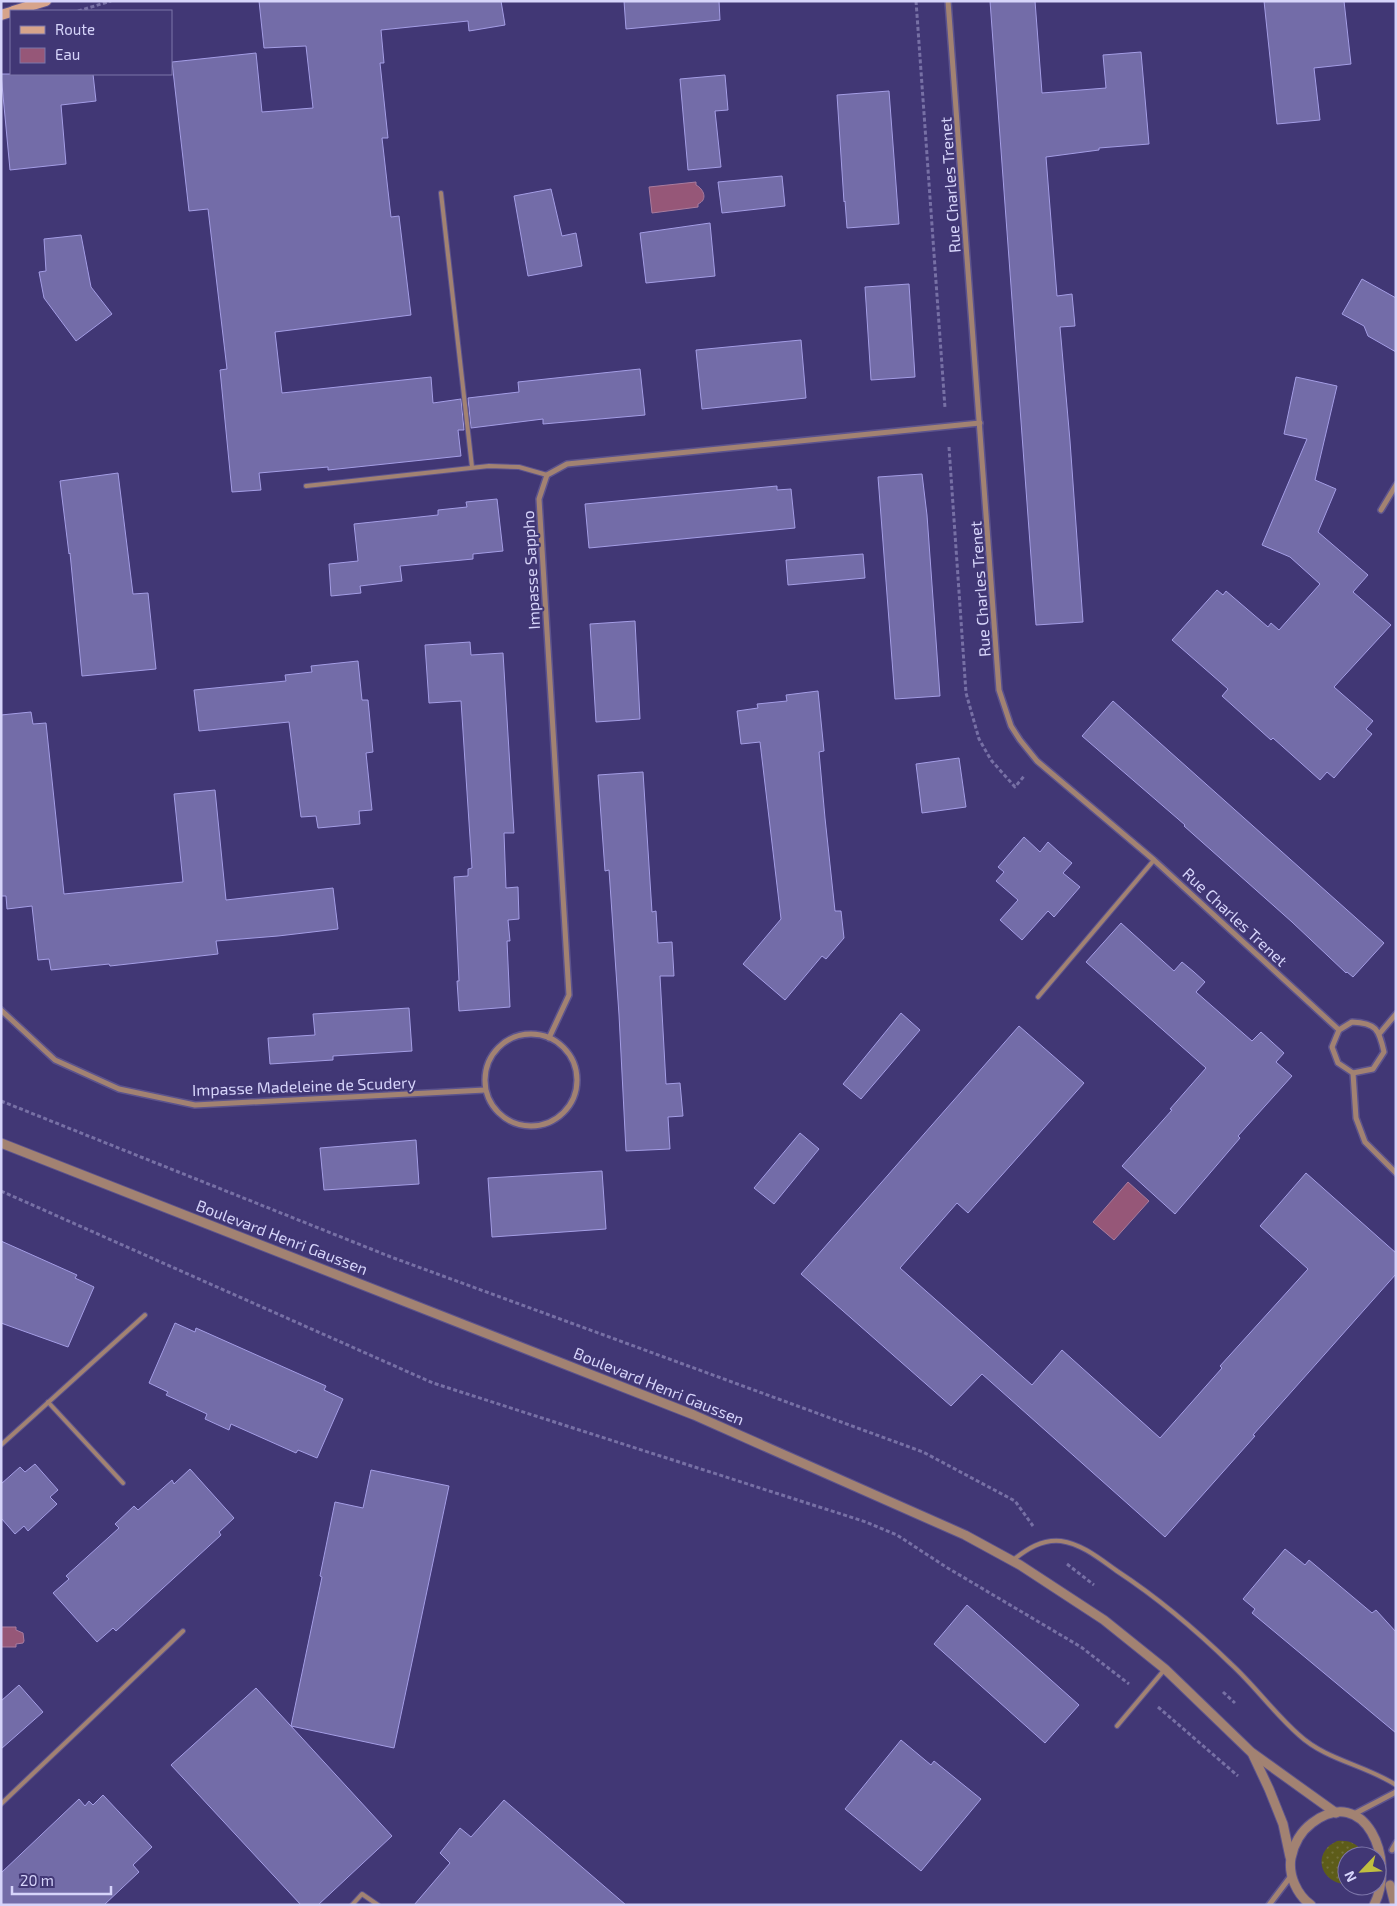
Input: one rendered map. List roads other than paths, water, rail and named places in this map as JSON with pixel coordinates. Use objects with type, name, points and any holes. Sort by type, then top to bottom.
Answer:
[{"type":"main road","points":[[18,10],[46,1]]},
{"type":"street","name":"Rue Charles Trenet","points":[[948,1],[999,690],[1011,726],[1037,761],[1154,860],[1338,1030]]},
{"type":"street","points":[[548,475],[566,464],[980,423]]},
{"type":"street","name":"Impasse Sappho","points":[[548,475],[539,499],[569,995],[549,1038]]},
{"type":"street","points":[[1381,510],[1396,485]]},
{"type":"street","name":"Impasse Madeleine de Scudery","points":[[1,1010],[55,1060],[118,1089],[195,1106],[485,1090]]},
{"type":"street","points":[[1380,1033],[1396,1014]]},
{"type":"street","points":[[1352,1022],[1368,1023],[1380,1033],[1384,1052],[1373,1069],[1353,1073],[1338,1064],[1332,1047],[1338,1030],[1352,1022]]},
{"type":"street","points":[[534,1034],[549,1038],[560,1045],[571,1057],[574,1064],[578,1082],[574,1098],[565,1112],[552,1122],[530,1127],[519,1125],[502,1117],[492,1104],[485,1090],[486,1068],[495,1050],[511,1038],[534,1034]]},
{"type":"street","points":[[1353,1073],[1356,1118],[1365,1142],[1396,1173]]},
{"type":"street","name":"Boulevard Henri Gaussen","points":[[1,1143],[694,1415],[965,1535],[1012,1560],[1104,1620],[1165,1669],[1251,1752],[1336,1813]]},
{"type":"street","name":"Boulevard Henri Gaussen","points":[[1251,1752],[1283,1824],[1291,1860],[1292,1876],[1297,1890],[1311,1905]]},
{"type":"street","points":[[1354,1814],[1396,1792]]},
{"type":"street","name":"Boulevard Henri Gaussen","points":[[1291,1860],[1295,1843],[1305,1828],[1319,1818],[1336,1813],[1354,1814],[1368,1819],[1394,1846],[1394,1862]]},
{"type":"street","points":[[1374,1905],[1382,1898],[1390,1885],[1393,1874]]},
{"type":"street","points":[[1269,1905],[1292,1876]]},
{"type":"street","points":[[1390,1885],[1395,1905]]},
{"type":"lane","points":[[441,193],[472,467]]},
{"type":"lane","points":[[306,486],[489,466],[519,467],[548,475]]},
{"type":"lane","points":[[1038,997],[1154,860]]},
{"type":"lane","points":[[1,1445],[145,1315]]},
{"type":"lane","points":[[48,1402],[123,1483]]},
{"type":"lane","points":[[1012,1560],[1029,1547],[1044,1542],[1060,1541],[1086,1550],[1153,1595],[1231,1664],[1298,1735],[1316,1749],[1385,1778],[1396,1785]]},
{"type":"lane","points":[[1,1804],[183,1631]]},
{"type":"lane","points":[[1116,1726],[1165,1669]]},
{"type":"lane","points":[[352,1905],[362,1894],[378,1905]]},
{"type":"water","points":[[696,182],[696,185],[704,194],[703,200],[698,204],[698,207],[652,213],[649,187]]},
{"type":"water","points":[[1128,1182],[1149,1201],[1114,1240],[1093,1222]]},
{"type":"water","points":[[1,1627],[16,1627],[16,1630],[23,1633],[23,1643],[16,1644],[16,1647],[1,1647]]}]
